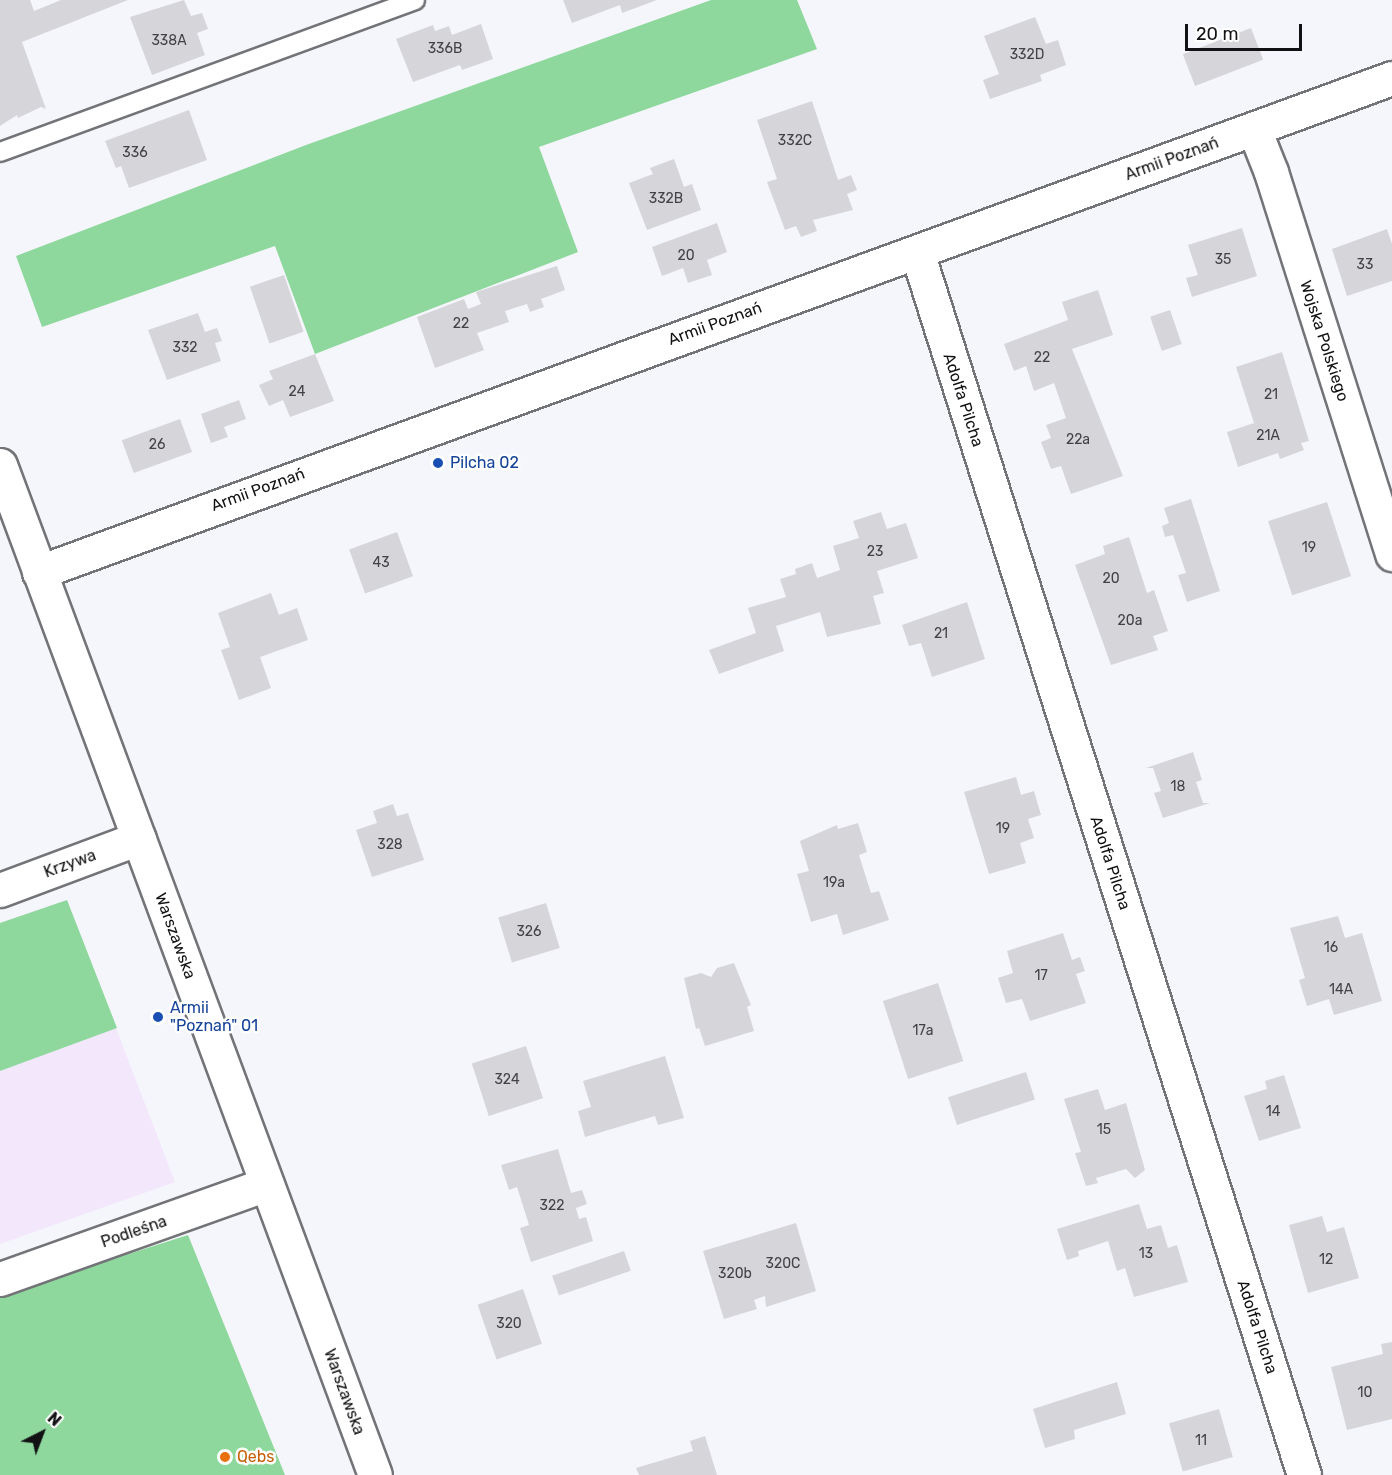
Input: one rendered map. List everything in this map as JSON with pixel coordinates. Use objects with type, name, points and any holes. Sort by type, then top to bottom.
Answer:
[{"type":"street","name":"Armii Poznań","points":[[39,572],[1392,78]]},
{"type":"street","name":"Wojska Polskiego","points":[[1254,129],[1271,172],[1392,554]]},
{"type":"street","name":"Adolfa Pilcha","points":[[916,252],[1304,1475]]},
{"type":"street","name":"Warszawska","points":[[0,465],[375,1475]]},
{"type":"street","name":"Krzywa","points":[[0,890],[139,838]]},
{"type":"street","name":"Podleśna","points":[[0,1279],[267,1184]]},
{"type":"lane","points":[[0,152],[415,0]]},
{"type":"shaded area","points":[[67,900],[175,1182],[0,1244],[0,923]]},
{"type":"green space","points":[[711,0],[797,0],[817,49],[539,147],[578,252],[315,354],[275,246],[42,327],[16,256],[306,145]]},
{"type":"green space","points":[[67,900],[117,1028],[0,1071],[0,923]]},
{"type":"green space","points":[[188,1235],[285,1475],[0,1475],[0,1295]]},
{"type":"building","points":[[0,0],[30,0],[34,11],[61,0],[128,0],[22,42],[46,109],[41,107],[18,118],[17,115],[0,126]]},
{"type":"building","points":[[184,0],[191,16],[202,13],[208,29],[197,33],[205,55],[152,75],[130,17]]},
{"type":"building","points":[[563,0],[657,0],[622,13],[620,5],[572,23]]},
{"type":"building","points":[[1035,17],[1046,44],[1058,40],[1066,65],[1040,75],[1042,81],[990,99],[983,80],[999,74],[984,36]]},
{"type":"building","points":[[481,24],[493,59],[462,70],[460,65],[413,82],[396,39],[433,25],[435,31],[449,26],[452,35]]},
{"type":"building","points":[[1251,28],[1263,60],[1195,86],[1183,54]]},
{"type":"building","points":[[812,101],[838,180],[851,175],[857,190],[847,194],[853,210],[813,220],[817,231],[801,237],[796,226],[785,230],[767,182],[777,179],[757,120]]},
{"type":"building","points":[[189,110],[207,160],[129,188],[121,166],[116,168],[105,141]]},
{"type":"building","points":[[674,159],[684,187],[692,184],[701,210],[647,230],[629,183],[653,174],[650,168]]},
{"type":"building","points":[[717,223],[727,252],[707,260],[712,275],[688,283],[683,268],[662,276],[652,247]]},
{"type":"building","points":[[1242,228],[1257,276],[1192,297],[1186,278],[1198,275],[1188,245]]},
{"type":"building","points":[[1387,229],[1392,244],[1392,281],[1347,296],[1332,249]]},
{"type":"building","points":[[557,266],[565,290],[541,299],[544,307],[530,312],[527,304],[505,311],[509,322],[477,333],[484,350],[435,368],[417,317],[464,299],[468,309],[481,304],[476,292]]},
{"type":"building","points":[[284,275],[304,332],[269,343],[250,287]]},
{"type":"building","points":[[1098,290],[1113,335],[1072,349],[1123,476],[1071,494],[1061,466],[1051,469],[1041,442],[1051,438],[1046,425],[1066,418],[1054,383],[1034,391],[1026,366],[1014,371],[1004,344],[1068,320],[1062,302]]},
{"type":"building","points":[[1170,310],[1182,344],[1162,351],[1150,317]]},
{"type":"building","points":[[198,313],[205,332],[217,328],[222,341],[215,343],[221,361],[167,380],[148,330]]},
{"type":"building","points":[[1282,352],[1309,441],[1301,443],[1304,450],[1280,459],[1278,453],[1238,467],[1227,432],[1254,423],[1236,367]]},
{"type":"building","points":[[315,354],[334,401],[290,417],[283,400],[269,406],[259,385],[273,379],[269,371]]},
{"type":"building","points":[[239,400],[246,419],[224,427],[228,437],[211,443],[201,414]]},
{"type":"building","points":[[180,419],[192,452],[134,473],[122,440]]},
{"type":"building","points":[[1191,499],[1220,591],[1187,602],[1178,575],[1186,573],[1173,535],[1165,537],[1162,526],[1169,523],[1164,508]]},
{"type":"building","points":[[1327,502],[1351,576],[1292,595],[1268,521]]},
{"type":"building","points":[[881,512],[887,529],[906,523],[918,558],[877,571],[884,593],[873,596],[881,624],[827,637],[820,612],[776,626],[784,651],[719,674],[709,650],[756,633],[748,608],[786,597],[780,579],[796,574],[795,569],[812,563],[817,578],[840,570],[833,546],[859,538],[853,521]]},
{"type":"building","points":[[397,532],[413,576],[365,594],[349,549]]},
{"type":"building","points":[[1129,537],[1147,593],[1154,590],[1168,631],[1153,636],[1158,650],[1111,665],[1075,565],[1105,554],[1103,546]]},
{"type":"building","points":[[271,593],[279,615],[297,608],[308,640],[260,657],[271,688],[239,700],[221,650],[230,647],[218,613]]},
{"type":"building","points":[[967,602],[985,659],[932,677],[921,643],[909,646],[902,625]]},
{"type":"building","points":[[1193,752],[1202,780],[1196,782],[1203,803],[1210,803],[1163,818],[1154,793],[1161,791],[1153,768],[1146,768]]},
{"type":"building","points":[[1016,777],[1021,795],[1034,791],[1041,815],[1028,819],[1034,838],[1020,843],[1026,863],[989,874],[964,792]]},
{"type":"building","points":[[393,804],[397,816],[408,813],[424,860],[372,877],[356,830],[377,823],[373,811]]},
{"type":"building","points":[[858,823],[867,852],[859,855],[871,893],[879,891],[889,920],[843,935],[837,914],[811,922],[797,874],[809,871],[800,841],[837,825],[838,829]]},
{"type":"building","points":[[546,903],[560,948],[512,963],[498,918]]},
{"type":"building","points":[[1338,916],[1345,938],[1362,933],[1382,1001],[1334,1015],[1329,999],[1307,1006],[1299,980],[1305,978],[1290,928]]},
{"type":"building","points":[[1063,933],[1072,960],[1080,957],[1085,971],[1076,974],[1086,1003],[1030,1021],[1022,999],[1006,1003],[998,978],[1013,973],[1007,951]]},
{"type":"building","points":[[734,963],[751,1005],[747,1007],[754,1031],[705,1046],[699,1028],[696,1029],[684,978],[701,973],[711,977],[717,968]]},
{"type":"building","points":[[938,983],[963,1061],[908,1079],[883,1001]]},
{"type":"building","points":[[526,1046],[543,1098],[489,1116],[472,1064]]},
{"type":"building","points":[[665,1056],[684,1118],[658,1125],[655,1116],[585,1137],[578,1111],[591,1107],[583,1081]]},
{"type":"building","points":[[1026,1072],[1035,1100],[957,1125],[948,1097]]},
{"type":"building","points":[[1284,1075],[1301,1128],[1259,1141],[1244,1096],[1267,1089],[1265,1081]]},
{"type":"building","points":[[1098,1089],[1105,1110],[1126,1103],[1145,1170],[1135,1178],[1126,1169],[1096,1178],[1098,1183],[1086,1186],[1075,1153],[1081,1152],[1064,1099]]},
{"type":"building","points":[[558,1149],[571,1193],[582,1190],[587,1204],[576,1208],[579,1219],[586,1217],[593,1241],[531,1262],[520,1228],[529,1225],[517,1187],[509,1190],[501,1165]]},
{"type":"building","points":[[1139,1204],[1147,1229],[1161,1225],[1168,1248],[1177,1245],[1188,1282],[1134,1297],[1125,1268],[1117,1271],[1108,1241],[1078,1251],[1079,1256],[1067,1260],[1057,1229]]},
{"type":"building","points":[[1322,1216],[1327,1232],[1344,1227],[1359,1278],[1308,1293],[1289,1225]]},
{"type":"building","points":[[796,1223],[816,1291],[766,1307],[765,1296],[754,1300],[757,1309],[724,1319],[703,1251]]},
{"type":"building","points":[[624,1251],[631,1271],[559,1296],[552,1276]]},
{"type":"building","points":[[523,1289],[542,1344],[496,1359],[478,1305]]},
{"type":"building","points":[[1392,1342],[1392,1419],[1347,1430],[1331,1367],[1383,1354],[1381,1344]]},
{"type":"building","points":[[1117,1382],[1126,1414],[1074,1430],[1075,1439],[1045,1448],[1033,1409]]},
{"type":"building","points":[[1219,1409],[1233,1457],[1183,1471],[1169,1423]]},
{"type":"building","points":[[705,1436],[717,1475],[639,1475],[636,1468],[693,1451],[690,1441]]},
{"type":"place","name":"Pilcha 02","points":[[438,463]]},
{"type":"place","name":"Armii \"Poznań\" 01","points":[[158,1017]]},
{"type":"place","name":"Qebs","points":[[225,1457]]}]
